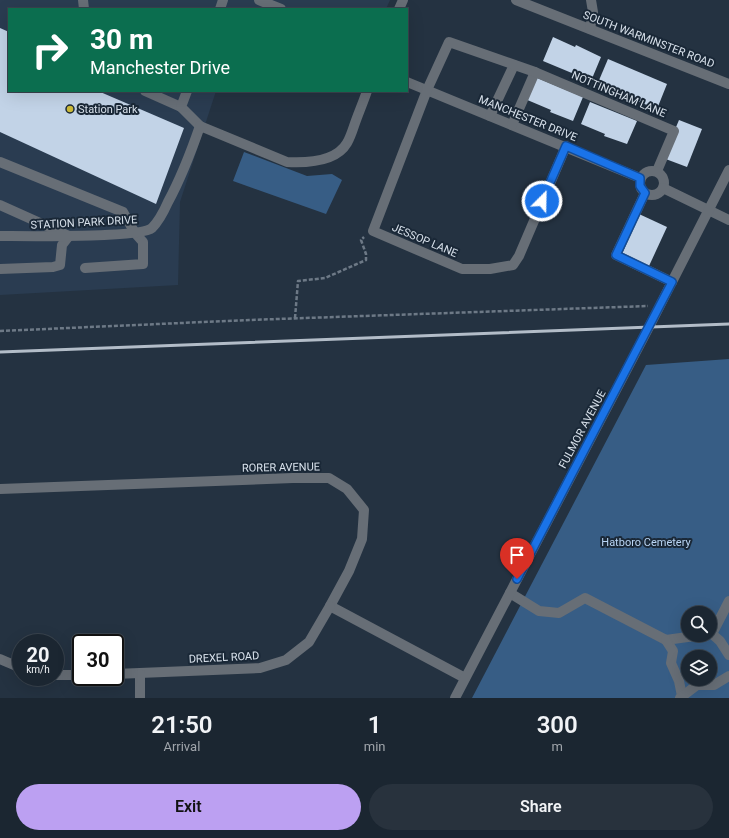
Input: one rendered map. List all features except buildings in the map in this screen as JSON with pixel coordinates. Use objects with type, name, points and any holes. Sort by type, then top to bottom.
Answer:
[{"type":"street","points":[[259,0],[278,8]]},
{"type":"street","name":"SOUTH WARMINSTER ROAD","points":[[516,0],[729,84]]},
{"type":"street","points":[[590,29],[594,12],[591,0]]},
{"type":"street","points":[[373,231],[427,90],[449,42],[535,72],[512,125]]},
{"type":"street","points":[[490,116],[514,65]]},
{"type":"street","name":"NOTTINGHAM LANE","points":[[535,72],[674,130],[657,171]]},
{"type":"street","name":"MANCHESTER DRIVE","points":[[408,82],[566,146],[640,178]]},
{"type":"street","points":[[147,92],[181,106],[200,126],[287,162],[301,163],[332,157],[341,150],[347,143],[367,92]]},
{"type":"street","points":[[181,106],[187,92]]},
{"type":"street","name":"STATION PARK DRIVE","points":[[0,236],[69,236],[135,233],[151,229],[162,214],[178,185],[200,126]]},
{"type":"street","name":"JESSOP LANE","points":[[373,231],[462,269],[490,269],[513,265],[519,256],[566,146]]},
{"type":"street","points":[[0,162],[123,212],[135,233],[143,242],[143,264],[85,268]]},
{"type":"street","points":[[653,170],[657,171],[664,180],[663,188],[661,191],[653,195],[645,193],[640,186],[640,178],[645,172],[653,170]]},
{"type":"street","name":"FULMOR AVENUE","points":[[454,698],[660,306],[729,170]]},
{"type":"street","points":[[663,188],[729,220]]},
{"type":"street","points":[[645,193],[616,255],[672,282]]},
{"type":"street","points":[[0,204],[69,236],[62,245],[60,265],[53,267],[0,269]]},
{"type":"street","name":"RORER AVENUE","points":[[0,489],[293,478],[329,478],[347,489],[364,510],[362,539],[349,571],[330,606]]},
{"type":"street","points":[[510,593],[539,611],[559,613],[585,598],[666,640],[673,652],[671,663],[679,681],[681,697],[697,685],[714,685],[729,676]]},
{"type":"street","points":[[717,623],[729,601]]},
{"type":"street","points":[[330,606],[465,678]]},
{"type":"street","name":"DREXEL ROAD","points":[[124,674],[260,668],[286,660],[308,642],[330,606]]},
{"type":"street","points":[[666,640],[681,638]]},
{"type":"street","points":[[717,639],[729,655]]},
{"type":"street","points":[[0,659],[12,664]]},
{"type":"street","points":[[140,674],[140,698]]},
{"type":"path","points":[[295,318],[298,281],[325,278],[366,260],[366,254],[361,240],[367,232],[373,231]]},
{"type":"path","points":[[0,331],[295,318],[660,306]]},
{"type":"shaded area","points":[[0,0],[390,0],[386,8],[8,8],[8,92],[216,92],[180,202],[178,285],[0,295]]},
{"type":"green space","points":[[244,152],[307,176],[332,174],[342,180],[326,214],[233,181]]},
{"type":"green space","name":"Hatboro Cemetery","points":[[729,359],[729,698],[472,698],[646,365]]},
{"type":"railway","points":[[0,352],[729,324]]},
{"type":"place","name":"Station Park","points":[[70,109]]},
{"type":"route","points":[[517,579],[672,282],[616,255],[645,193],[640,186],[640,178],[566,146],[542,201]]}]
